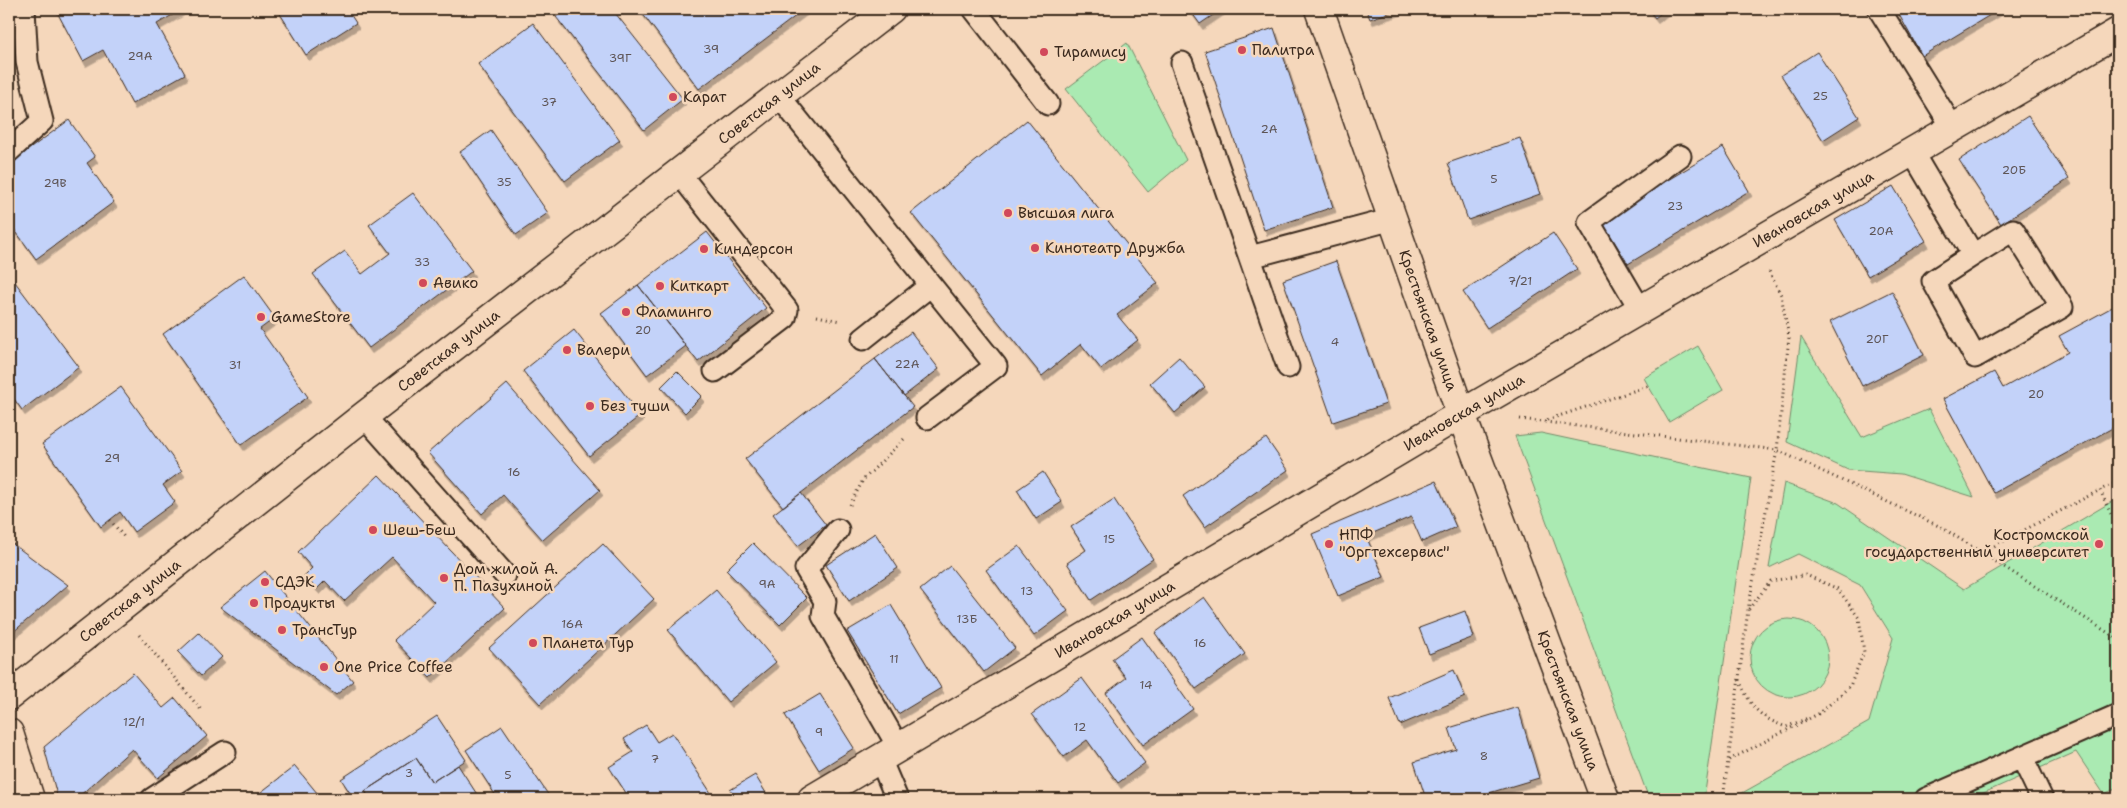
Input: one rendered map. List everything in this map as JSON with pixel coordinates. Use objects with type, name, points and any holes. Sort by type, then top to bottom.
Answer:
[{"type":"street","name":"Советская улица","points":[[9,696],[364,416],[891,9]]},
{"type":"street","name":"Крестьянская улица","points":[[1319,9],[1461,414],[1605,799]]},
{"type":"street","name":"Ивановская улица","points":[[812,799],[1461,414],[2118,32]]},
{"type":"street","points":[[9,733],[30,799]]},
{"type":"lane","points":[[9,150],[42,121],[27,62],[24,9]]},
{"type":"lane","points":[[974,9],[1048,104]]},
{"type":"lane","points":[[1879,9],[1953,128]]},
{"type":"lane","points":[[1182,63],[1288,368]]},
{"type":"lane","points":[[780,96],[996,366],[927,418]]},
{"type":"lane","points":[[1912,152],[1973,255]]},
{"type":"lane","points":[[1640,309],[1589,222],[1680,156]]},
{"type":"lane","points":[[679,173],[787,310],[785,318],[715,371]]},
{"type":"lane","points":[[1250,257],[1393,219]]},
{"type":"lane","points":[[2013,230],[2062,307],[1976,358],[1933,281],[1973,255],[2013,230]]},
{"type":"lane","points":[[869,334],[931,285]]},
{"type":"lane","points":[[364,416],[505,575]]},
{"type":"lane","points":[[838,530],[806,569],[825,601],[823,616],[890,753],[897,799]]},
{"type":"lane","points":[[1926,799],[2118,716]]},
{"type":"lane","points":[[152,799],[225,752]]},
{"type":"lane","points":[[2022,757],[2042,799]]},
{"type":"path","points":[[1723,799],[1748,610],[1777,450],[1789,338],[1781,295],[1755,244]]},
{"type":"path","points":[[787,310],[869,334]]},
{"type":"path","points":[[1546,420],[1648,386]]},
{"type":"path","points":[[838,530],[863,480],[927,418]]},
{"type":"path","points":[[1519,419],[1546,420],[1777,450],[1941,527],[2118,639]]},
{"type":"path","points":[[1982,553],[2118,482]]},
{"type":"path","points":[[2100,490],[2118,530]]},
{"type":"path","points":[[110,520],[125,538]]},
{"type":"path","points":[[1729,761],[1820,713],[1850,686],[1864,652],[1858,618],[1838,589],[1806,575],[1771,582],[1748,610]]},
{"type":"path","points":[[139,634],[202,711]]},
{"type":"path","points":[[1739,680],[1748,700],[1765,719],[1786,727],[1820,713]]},
{"type":"green space","points":[[1127,43],[1186,160],[1148,192],[1066,89]]},
{"type":"green space","points":[[1801,337],[1862,437],[1929,409],[1974,497],[1901,474],[1848,470],[1787,442]]},
{"type":"green space","points":[[1698,346],[1723,390],[1669,422],[1644,378]]},
{"type":"green space","points":[[1541,433],[1751,478],[1704,799],[1649,799],[1515,436]]},
{"type":"green space","points":[[1784,483],[1838,503],[1964,589],[2118,498],[2118,788],[2104,794],[2076,752],[1970,799],[1736,799],[1735,797],[1869,722],[1893,638],[1860,585],[1798,554],[1769,568]]},
{"type":"green space","points":[[1789,619],[1804,622],[1817,630],[1825,643],[1828,658],[1825,673],[1817,686],[1804,694],[1789,697],[1774,694],[1761,686],[1753,673],[1750,658],[1753,643],[1761,630],[1774,622]]},
{"type":"building","points":[[62,9],[180,9],[157,24],[185,74],[132,104],[103,50],[83,61],[57,12]]},
{"type":"building","points":[[277,9],[347,9],[356,23],[306,55]]},
{"type":"building","points":[[566,9],[612,9],[683,99],[644,130],[556,17]]},
{"type":"building","points":[[639,9],[805,9],[699,89]]},
{"type":"building","points":[[1189,9],[1222,9],[1200,24]]},
{"type":"building","points":[[1366,9],[1400,9],[1370,19]]},
{"type":"building","points":[[1648,9],[1666,9],[1655,18]]},
{"type":"building","points":[[1900,9],[2000,9],[1922,56],[1897,11]]},
{"type":"building","points":[[533,23],[620,140],[565,181],[478,64]]},
{"type":"building","points":[[1274,28],[1333,207],[1264,230],[1205,51]]},
{"type":"building","points":[[1817,52],[1859,117],[1823,140],[1781,75]]},
{"type":"building","points":[[2028,116],[2069,179],[2001,224],[1959,160]]},
{"type":"building","points":[[69,120],[95,157],[87,163],[114,202],[36,259],[14,229],[9,234],[9,164]]},
{"type":"building","name":"Кинотеатр Дружба","points":[[1027,120],[1158,283],[1117,315],[1138,340],[1101,369],[1081,344],[1042,376],[911,213]]},
{"type":"building","points":[[491,130],[548,213],[516,235],[460,152]]},
{"type":"building","points":[[1520,138],[1540,194],[1468,220],[1448,163]]},
{"type":"building","points":[[1723,147],[1749,191],[1628,264],[1601,220]]},
{"type":"building","points":[[1893,186],[1926,241],[1868,276],[1835,220]]},
{"type":"building","points":[[413,193],[472,271],[369,348],[313,274],[345,251],[362,274],[390,253],[369,225]]},
{"type":"building","points":[[707,232],[766,308],[698,362],[638,285]]},
{"type":"building","points":[[1553,233],[1577,269],[1487,328],[1463,292]]},
{"type":"building","points":[[1336,261],[1386,404],[1333,422],[1283,280]]},
{"type":"building","points":[[9,274],[79,367],[22,410],[9,392]]},
{"type":"building","points":[[244,275],[275,318],[260,329],[308,397],[241,445],[163,334]]},
{"type":"building","points":[[638,285],[686,346],[647,375],[601,313]]},
{"type":"building","points":[[1892,291],[1924,355],[1862,386],[1830,322]]},
{"type":"building","points":[[2118,304],[2118,425],[1994,493],[1943,399],[1994,372],[2003,388],[2068,352],[2059,336]]},
{"type":"building","points":[[574,330],[641,415],[589,456],[523,371]]},
{"type":"building","points":[[911,332],[939,369],[904,396],[875,359]]},
{"type":"building","points":[[1179,357],[1205,387],[1175,413],[1150,383]]},
{"type":"building","points":[[875,359],[913,407],[783,507],[745,459]]},
{"type":"building","points":[[677,371],[702,396],[685,413],[661,387]]},
{"type":"building","points":[[507,384],[600,490],[543,540],[503,495],[482,514],[428,453]]},
{"type":"building","points":[[121,387],[182,471],[163,485],[175,502],[134,532],[120,512],[101,527],[42,444]]},
{"type":"building","points":[[1266,438],[1288,470],[1205,527],[1183,496]]},
{"type":"building","points":[[1043,472],[1062,502],[1036,519],[1017,490]]},
{"type":"building","name":"Дом жилой А. П. Пазухиной","points":[[379,475],[505,608],[430,678],[394,640],[434,602],[392,557],[344,601],[325,581],[317,589],[304,576],[312,568],[298,552]]},
{"type":"building","points":[[1436,481],[1456,527],[1422,542],[1411,517],[1366,536],[1384,577],[1338,596],[1312,534]]},
{"type":"building","points":[[801,493],[826,525],[798,546],[773,514]]},
{"type":"building","points":[[1114,499],[1153,559],[1091,600],[1067,563],[1086,550],[1071,527]]},
{"type":"building","points":[[875,533],[898,568],[849,601],[826,565]]},
{"type":"building","points":[[9,541],[68,585],[12,633],[9,632]]},
{"type":"building","points":[[753,543],[807,598],[780,625],[726,570]]},
{"type":"building","points":[[603,544],[654,599],[540,704],[489,648]]},
{"type":"building","points":[[1019,546],[1068,611],[1034,636],[986,570]]},
{"type":"building","points":[[950,566],[1015,648],[984,672],[920,590]]},
{"type":"building","points":[[265,571],[353,681],[336,695],[220,607]]},
{"type":"building","points":[[716,590],[776,662],[728,702],[668,630]]},
{"type":"building","points":[[1204,597],[1245,654],[1196,689],[1155,633]]},
{"type":"building","points":[[891,605],[941,688],[898,714],[847,631]]},
{"type":"building","points":[[1465,611],[1474,637],[1429,654],[1419,628]]},
{"type":"building","points":[[199,633],[222,657],[201,676],[178,652]]},
{"type":"building","points":[[1142,637],[1193,709],[1143,745],[1106,693],[1126,678],[1112,659]]},
{"type":"building","points":[[1454,670],[1465,697],[1400,725],[1389,698]]},
{"type":"building","points":[[133,673],[163,708],[175,698],[207,736],[158,778],[132,749],[76,799],[58,799],[44,747]]},
{"type":"building","points":[[1082,678],[1145,763],[1118,783],[1087,740],[1064,757],[1032,714]]},
{"type":"building","points":[[820,694],[854,748],[819,770],[785,715]]},
{"type":"building","points":[[1518,707],[1539,778],[1469,799],[1426,799],[1414,762],[1456,749],[1449,728]]},
{"type":"building","points":[[437,716],[466,760],[432,782],[416,758],[365,791],[370,799],[354,799],[341,779]]},
{"type":"building","points":[[646,725],[657,742],[672,733],[715,799],[630,799],[609,767],[633,752],[624,739]]},
{"type":"building","points":[[502,726],[551,799],[498,799],[466,750]]},
{"type":"building","points":[[416,758],[432,782],[458,765],[480,799],[370,799],[365,791]]},
{"type":"building","points":[[295,766],[322,799],[252,799]]},
{"type":"building","points":[[755,775],[769,798],[736,799],[730,790]]},
{"type":"building","points":[[1546,794],[1548,799],[1531,799]]},
{"type":"place","name":"Палитра","points":[[1242,50]]},
{"type":"place","name":"Тирамису","points":[[1044,52]]},
{"type":"place","name":"Карат","points":[[673,97]]},
{"type":"place","name":"Высшая лига","points":[[1008,213]]},
{"type":"place","name":"Кинотеатр Дружба","points":[[1035,248]]},
{"type":"place","name":"Киндерсон","points":[[704,249]]},
{"type":"place","name":"Авико","points":[[423,283]]},
{"type":"place","name":"Киткарт","points":[[660,286]]},
{"type":"place","name":"Фламинго","points":[[626,312]]},
{"type":"place","name":"GameStore","points":[[261,317]]},
{"type":"place","name":"Валери","points":[[567,350]]},
{"type":"place","name":"Без туши","points":[[590,406]]},
{"type":"place","name":"Шеш-Беш","points":[[373,530]]},
{"type":"place","name":"НПФ \"Оргтехсервис\"","points":[[1329,544]]},
{"type":"place","name":"Костромской государственный университет","points":[[2099,544]]},
{"type":"place","name":"Дом жилой А. П. Пазухиной","points":[[444,578]]},
{"type":"place","name":"СДЭК","points":[[265,582]]},
{"type":"place","name":"Продукты","points":[[254,603]]},
{"type":"place","name":"ТрансТур","points":[[282,630]]},
{"type":"place","name":"Планета Тур","points":[[533,643]]},
{"type":"place","name":"One Price Coffee","points":[[324,667]]}]
